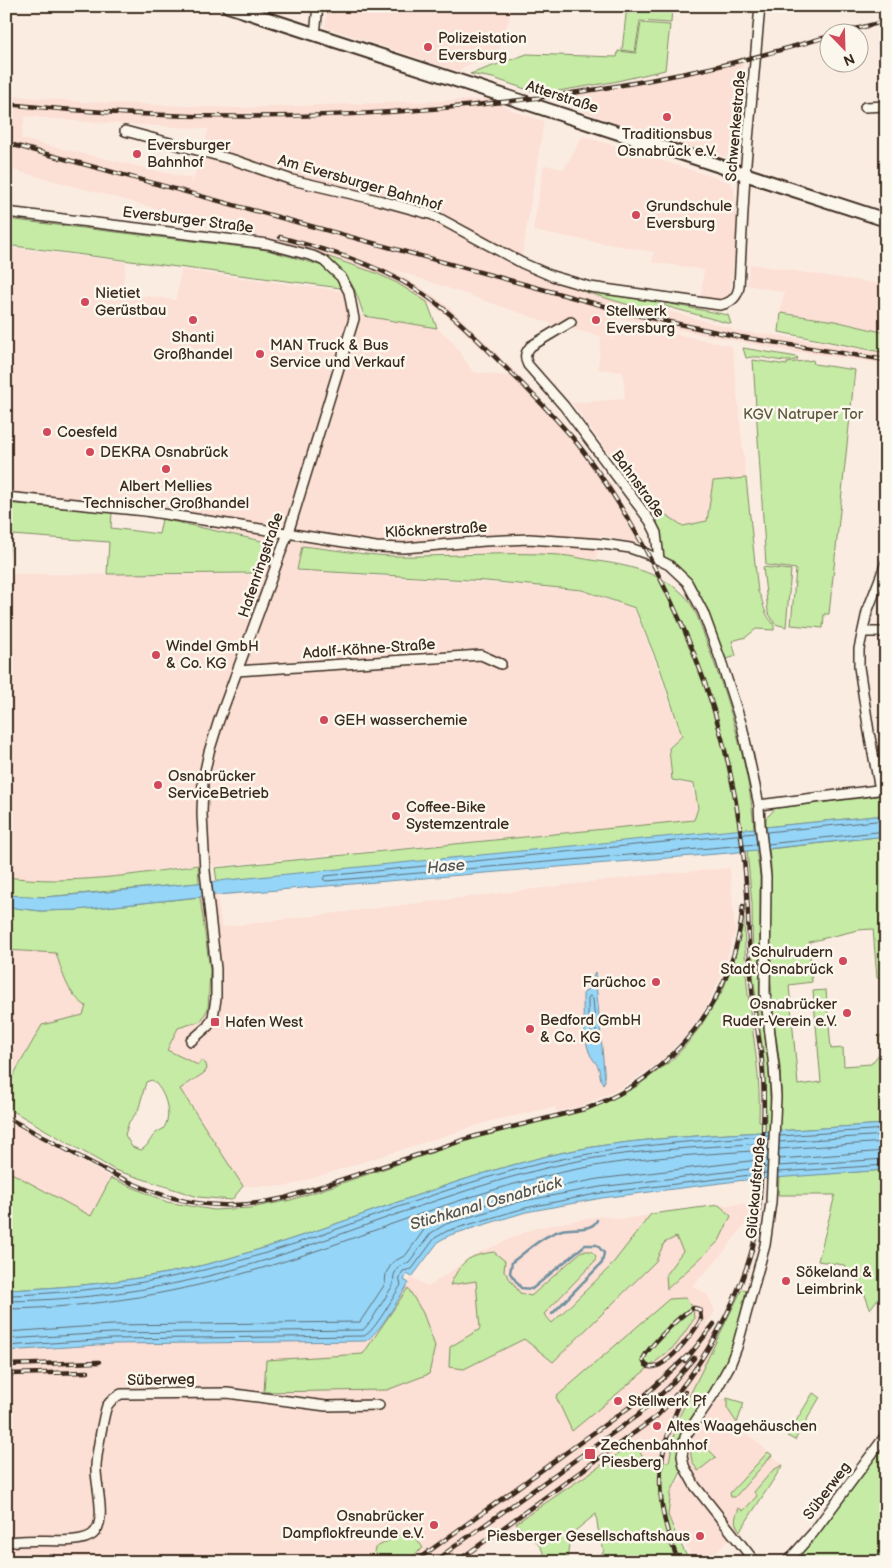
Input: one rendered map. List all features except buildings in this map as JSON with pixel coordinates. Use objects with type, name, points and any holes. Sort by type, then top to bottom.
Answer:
[{"type":"street","name":"Atterstraße","points":[[228,6],[315,36],[886,220]]},
{"type":"street","points":[[315,36],[318,6]]},
{"type":"street","name":"Schwenkestraße","points":[[727,304],[738,294],[739,287],[745,174],[760,6]]},
{"type":"street","points":[[864,106],[886,106]]},
{"type":"street","name":"Am Eversburger Bahnhof","points":[[125,131],[234,160],[292,180],[433,215],[522,263],[552,276],[590,287],[720,305],[727,304]]},
{"type":"street","name":"Eversburger Straße","points":[[6,212],[268,244],[324,261],[341,277],[350,292]]},
{"type":"street","name":"Hafenringstraße","points":[[191,1041],[208,1026],[213,1016],[216,1000],[216,969],[205,874],[202,814],[204,780],[214,736],[288,533],[354,319],[350,292]]},
{"type":"street","name":"Bahnstraße","points":[[571,322],[531,346],[526,352],[525,359],[528,365],[564,406],[650,521],[656,533],[659,559]]},
{"type":"street","name":"Klöcknerstraße","points":[[6,497],[145,511],[376,547],[413,548],[520,540],[565,540],[630,548],[659,559]]},
{"type":"street","points":[[659,559],[679,573],[687,582],[703,612],[723,665],[742,726],[759,805],[883,789],[869,732],[859,667],[859,649],[867,612],[886,562]]},
{"type":"street","points":[[863,632],[886,632]]},
{"type":"street","name":"Adolf-Köhne-Straße","points":[[237,671],[481,655],[501,664]]},
{"type":"street","name":"Glückaufstraße","points":[[756,1562],[690,1477],[684,1466],[682,1448],[685,1437],[715,1392],[730,1365],[737,1347],[769,1224],[775,1115],[774,1067],[765,993],[766,877],[759,805]]},
{"type":"street","name":"Süberweg","points":[[6,1543],[27,1540],[81,1539],[93,1535],[99,1527],[101,1516],[96,1466],[106,1408],[113,1398],[121,1394],[227,1394],[326,1406],[379,1405]]},
{"type":"street","name":"Süberweg","points":[[787,1562],[813,1533],[886,1435]]},
{"type":"shaded area","points":[[328,6],[511,6],[509,19],[498,53],[465,66],[458,71],[325,27]]},
{"type":"shaded area","points":[[743,58],[737,159],[682,146],[588,113],[544,95],[619,84]]},
{"type":"shaded area","points":[[6,95],[84,102],[238,108],[489,99],[516,112],[544,121],[520,268],[549,281],[656,313],[664,310],[731,328],[733,331],[775,335],[886,354],[886,364],[798,353],[618,318],[617,322],[732,346],[746,478],[713,481],[707,521],[683,526],[659,510],[657,518],[572,403],[625,399],[623,372],[598,369],[601,337],[613,340],[614,333],[612,339],[552,324],[387,267],[433,295],[451,309],[501,357],[494,360],[446,315],[397,283],[376,273],[269,239],[6,168]],"holes":[[[25,116],[74,121],[209,129],[192,184],[192,179],[21,139]]]},
{"type":"shaded area","name":"Grundschule Eversburg","points":[[583,136],[729,182],[734,188],[737,226],[730,296],[719,300],[701,297],[704,270],[652,262],[654,252],[533,231],[544,165],[564,169]]},
{"type":"shaded area","points":[[6,247],[126,262],[122,293],[176,300],[181,270],[342,291],[348,303],[350,314],[437,328],[452,341],[473,372],[509,376],[500,366],[507,363],[575,436],[611,485],[644,539],[637,543],[599,535],[596,559],[559,555],[391,554],[302,545],[296,571],[581,591],[634,609],[659,671],[681,737],[668,747],[671,782],[692,785],[697,808],[693,820],[215,866],[197,864],[104,878],[33,880],[6,876],[6,559],[9,559],[9,574],[262,575],[273,542],[162,517],[6,501]]},
{"type":"shaded area","points":[[750,264],[886,285],[886,332],[835,320],[781,312],[784,292],[747,285]]},
{"type":"shaded area","points":[[730,868],[735,932],[721,976],[703,1012],[690,1030],[659,1063],[621,1088],[583,1105],[557,1112],[555,1107],[491,1121],[288,1186],[243,1186],[180,1089],[204,1073],[198,1065],[167,1050],[178,1028],[201,1021],[210,970],[200,897],[217,895],[222,927],[641,876]]},
{"type":"shaded area","points":[[6,950],[57,953],[68,987],[76,1000],[86,1006],[83,1015],[42,1025],[6,1088]]},
{"type":"shaded area","points":[[6,1119],[111,1178],[91,1217],[6,1170]]},
{"type":"shaded area","points":[[752,1203],[752,1215],[717,1260],[692,1286],[707,1294],[715,1311],[706,1325],[721,1334],[676,1423],[669,1462],[644,1459],[633,1444],[462,1562],[6,1562],[6,1351],[113,1344],[365,1341],[375,1335],[412,1277],[428,1287],[474,1255],[535,1228],[600,1216],[623,1219],[694,1208]]},
{"type":"shaded area","points":[[727,1398],[727,1408],[739,1426],[783,1465],[740,1531],[704,1562],[695,1562],[668,1515],[669,1505],[673,1487],[691,1470],[688,1458],[690,1443],[695,1433],[715,1402]]},
{"type":"green space","points":[[627,6],[672,6],[671,23],[640,21],[635,52],[622,50]]},
{"type":"green space","points":[[641,23],[670,25],[665,70],[613,82],[540,94],[493,78],[470,74],[527,54],[617,57],[618,51],[636,53]]},
{"type":"green space","points":[[6,219],[267,250],[320,265],[337,279],[341,288],[6,245]]},
{"type":"green space","points":[[320,254],[376,273],[397,283],[427,302],[437,328],[364,316],[357,295],[349,280],[338,267]]},
{"type":"green space","points":[[582,291],[660,302],[659,309],[664,310],[656,313]]},
{"type":"green space","points":[[665,303],[728,315],[731,324],[665,306]]},
{"type":"green space","points":[[781,313],[835,321],[886,333],[886,353],[779,332]]},
{"type":"green space","points":[[743,348],[797,357],[798,359],[786,361],[759,357],[746,358]]},
{"type":"green space","name":"KGV Natruper Tor","points":[[753,360],[787,365],[787,363],[813,360],[814,364],[855,370],[829,614],[824,614],[823,628],[791,625],[796,569],[766,565]]},
{"type":"green space","points":[[746,478],[758,592],[774,630],[756,629],[746,637],[732,641],[736,656],[721,661],[694,593],[659,559],[656,533],[659,510],[683,526],[707,521],[713,481]]},
{"type":"green space","points":[[6,503],[112,512],[111,528],[159,534],[162,519],[271,543],[261,573],[107,574],[109,542],[11,535],[8,558],[6,557]]},
{"type":"green space","points":[[302,546],[393,556],[564,555],[641,570],[672,585],[691,603],[723,690],[743,759],[752,806],[754,829],[217,882],[215,868],[694,820],[698,808],[694,784],[672,780],[669,748],[682,736],[661,671],[635,608],[582,590],[486,581],[297,570]]},
{"type":"green space","points":[[763,567],[791,570],[786,627],[775,624],[768,612]]},
{"type":"green space","points":[[886,795],[886,815],[766,827],[766,818],[776,808]]},
{"type":"green space","points":[[886,836],[886,977],[877,978],[873,929],[858,930],[809,942],[812,982],[789,985],[798,1085],[821,1082],[813,991],[826,990],[831,1049],[843,1048],[844,1066],[871,1064],[880,1053],[879,1037],[886,1033],[886,1124],[668,1138],[590,1147],[500,1169],[423,1193],[307,1234],[203,1265],[119,1281],[63,1287],[6,1290],[6,1170],[91,1216],[111,1178],[167,1202],[214,1210],[250,1208],[291,1200],[476,1138],[588,1110],[636,1087],[672,1060],[686,1045],[700,1027],[723,990],[744,917],[745,960],[758,1076],[759,1121],[766,1121],[765,1068],[753,975],[752,904],[747,851],[756,849],[760,876],[760,998],[769,1067],[771,1121],[779,1122],[780,1066],[770,973],[771,866],[769,849]]},
{"type":"green space","points":[[198,865],[199,883],[45,897],[6,895],[6,877],[54,880],[102,878]]},
{"type":"green space","points":[[200,897],[210,970],[208,1009],[201,1021],[178,1028],[167,1050],[198,1065],[201,1060],[206,1064],[207,1069],[204,1073],[180,1089],[243,1186],[232,1200],[198,1197],[115,1170],[6,1107],[6,1088],[42,1025],[83,1015],[86,1006],[74,996],[70,989],[56,953],[6,950],[6,907],[41,911],[77,910]],"holes":[[[152,1080],[164,1096],[168,1117],[163,1129],[156,1133],[141,1150],[132,1147],[125,1135],[129,1122],[138,1111],[146,1082]]]},
{"type":"green space","points":[[886,1170],[886,1192],[878,1193],[886,1213],[886,1288],[870,1309],[861,1284],[844,1265],[818,1261],[835,1195],[778,1195],[779,1177]]},
{"type":"green space","points":[[719,1205],[731,1216],[719,1241],[667,1289],[666,1274],[683,1251],[676,1237],[664,1243],[656,1261],[553,1362],[524,1339],[464,1369],[449,1367],[450,1347],[480,1329],[476,1281],[450,1285],[458,1270],[471,1258],[494,1252],[505,1261],[504,1271],[520,1293],[531,1296],[582,1251],[591,1251],[596,1256],[595,1261],[544,1314],[552,1323],[610,1267],[651,1214]]},
{"type":"green space","points":[[408,1288],[423,1313],[435,1346],[429,1374],[387,1390],[264,1392],[266,1360],[363,1354]]},
{"type":"green space","points":[[742,1289],[746,1290],[726,1365],[712,1389],[686,1425],[678,1448],[681,1472],[671,1492],[668,1515],[690,1562],[596,1562],[604,1551],[596,1514],[570,1535],[567,1562],[545,1562],[542,1550],[516,1523],[634,1443],[644,1459],[669,1462],[676,1423]]},
{"type":"green space","points":[[685,1298],[693,1307],[694,1319],[676,1345],[572,1431],[556,1397],[669,1299]]},
{"type":"green space","points":[[813,1393],[820,1397],[795,1440],[787,1436]]},
{"type":"green space","points":[[727,1398],[744,1403],[737,1423],[727,1408]]},
{"type":"green space","points":[[886,1442],[886,1562],[794,1562],[817,1535]]},
{"type":"green space","points":[[699,1445],[706,1447],[716,1457],[698,1471],[692,1460],[691,1453],[692,1449]]},
{"type":"green space","points":[[768,1452],[772,1455],[735,1497],[731,1497],[730,1493]]},
{"type":"green space","points":[[783,1465],[740,1531],[735,1520],[739,1508],[743,1511],[757,1496],[754,1492],[773,1470]]},
{"type":"green space","points":[[410,1529],[423,1548],[405,1562],[380,1562],[374,1552],[375,1548]]},
{"type":"water","name":"Hase","points":[[886,815],[886,836],[729,853],[217,895],[77,910],[41,911],[6,907],[6,895],[45,897],[106,892]]},
{"type":"water","points":[[595,972],[605,1081],[603,1084],[599,1069],[589,1052],[584,1023],[583,994],[590,987]]},
{"type":"water","name":"Stichkanal Osnabrück","points":[[886,1124],[886,1170],[745,1180],[602,1198],[526,1212],[450,1235],[439,1241],[412,1277],[407,1274],[404,1280],[409,1283],[382,1324],[365,1341],[113,1344],[6,1351],[6,1290],[63,1287],[119,1281],[203,1265],[307,1234],[423,1193],[500,1169],[590,1147],[668,1138]]},
{"type":"waterway","points":[[552,1314],[602,1263],[604,1253],[597,1245],[585,1245],[532,1289],[521,1288],[510,1273],[512,1262],[548,1236],[562,1230],[587,1228],[595,1224],[597,1220]]},
{"type":"railway","points":[[870,25],[886,21]]},
{"type":"railway","points":[[6,104],[178,116],[352,114],[439,108],[526,99],[611,87],[730,64],[820,39]]},
{"type":"railway","points":[[6,143],[641,316],[740,337],[886,360]]},
{"type":"railway","points":[[280,237],[331,252],[381,270],[425,295],[449,313],[482,344],[521,382],[572,437],[626,515],[670,597],[704,680],[713,708],[722,737],[738,814],[747,893],[754,1009],[764,1087],[762,1161],[757,1225],[746,1268],[727,1314],[715,1337],[687,1381],[656,1417],[456,1562]]},
{"type":"railway","points":[[6,1117],[116,1176],[166,1196],[202,1204],[228,1205],[253,1204],[285,1198],[476,1136],[588,1108],[619,1094],[647,1076],[672,1055],[694,1030],[713,1002],[727,972],[738,940],[743,906]]},
{"type":"railway","points":[[694,1308],[700,1311],[701,1319],[691,1334],[674,1354],[664,1362],[656,1367],[648,1366],[643,1360],[650,1348],[674,1323],[694,1308]]},
{"type":"railway","points":[[685,1361],[714,1324]]},
{"type":"railway","points":[[414,1562],[642,1398],[687,1356]]},
{"type":"railway","points":[[433,1562],[638,1415],[669,1387],[694,1358]]},
{"type":"railway","points":[[6,1365],[99,1362]]},
{"type":"railway","points":[[6,1374],[88,1372]]},
{"type":"railway","points":[[679,1562],[664,1517],[660,1476],[667,1436],[685,1392]]},
{"type":"place","name":"Polizeistation Eversburg","points":[[428,47]]},
{"type":"place","name":"Traditionsbus Osnabrück e.V.","points":[[667,117]]},
{"type":"place","name":"Eversburger Bahnhof","points":[[137,154]]},
{"type":"place","name":"Grundschule Eversburg","points":[[636,215]]},
{"type":"place","name":"Nietiet Gerüstbau","points":[[85,302]]},
{"type":"place","name":"Shanti Großhandel","points":[[193,320]]},
{"type":"place","name":"Stellwerk Eversburg","points":[[596,320]]},
{"type":"place","name":"MAN Truck & Bus Service und Verkauf","points":[[260,354]]},
{"type":"place","name":"Coesfeld","points":[[47,432]]},
{"type":"place","name":"DEKRA Osnabrück","points":[[90,452]]},
{"type":"place","name":"Albert Mellies Technischer Großhandel","points":[[166,469]]},
{"type":"place","name":"Windel GmbH & Co. KG","points":[[156,655]]},
{"type":"place","name":"GEH wasserchemie","points":[[324,720]]},
{"type":"place","name":"Osnabrücker ServiceBetrieb","points":[[158,785]]},
{"type":"place","name":"Coffee-Bike Systemzentrale","points":[[396,816]]},
{"type":"place","name":"Schulrudern Stadt Osnabrück","points":[[843,961]]},
{"type":"place","name":"Farüchoc","points":[[656,982]]},
{"type":"place","name":"Osnabrücker Ruder-Verein e.V.","points":[[847,1013]]},
{"type":"place","name":"Hafen West","points":[[215,1022]]},
{"type":"place","name":"Bedford GmbH & Co. KG","points":[[530,1029]]},
{"type":"place","name":"Sökeland & Leimbrink","points":[[786,1281]]},
{"type":"place","name":"Stellwerk Pf","points":[[618,1401]]},
{"type":"place","name":"Altes Waagehäuschen","points":[[657,1426]]},
{"type":"place","name":"Zechenbahnhof Piesberg","points":[[590,1454]]},
{"type":"place","name":"Osnabrücker Dampflokfreunde e.V.","points":[[434,1525]]},
{"type":"place","name":"Piesberger Gesellschaftshaus","points":[[700,1536]]}]
